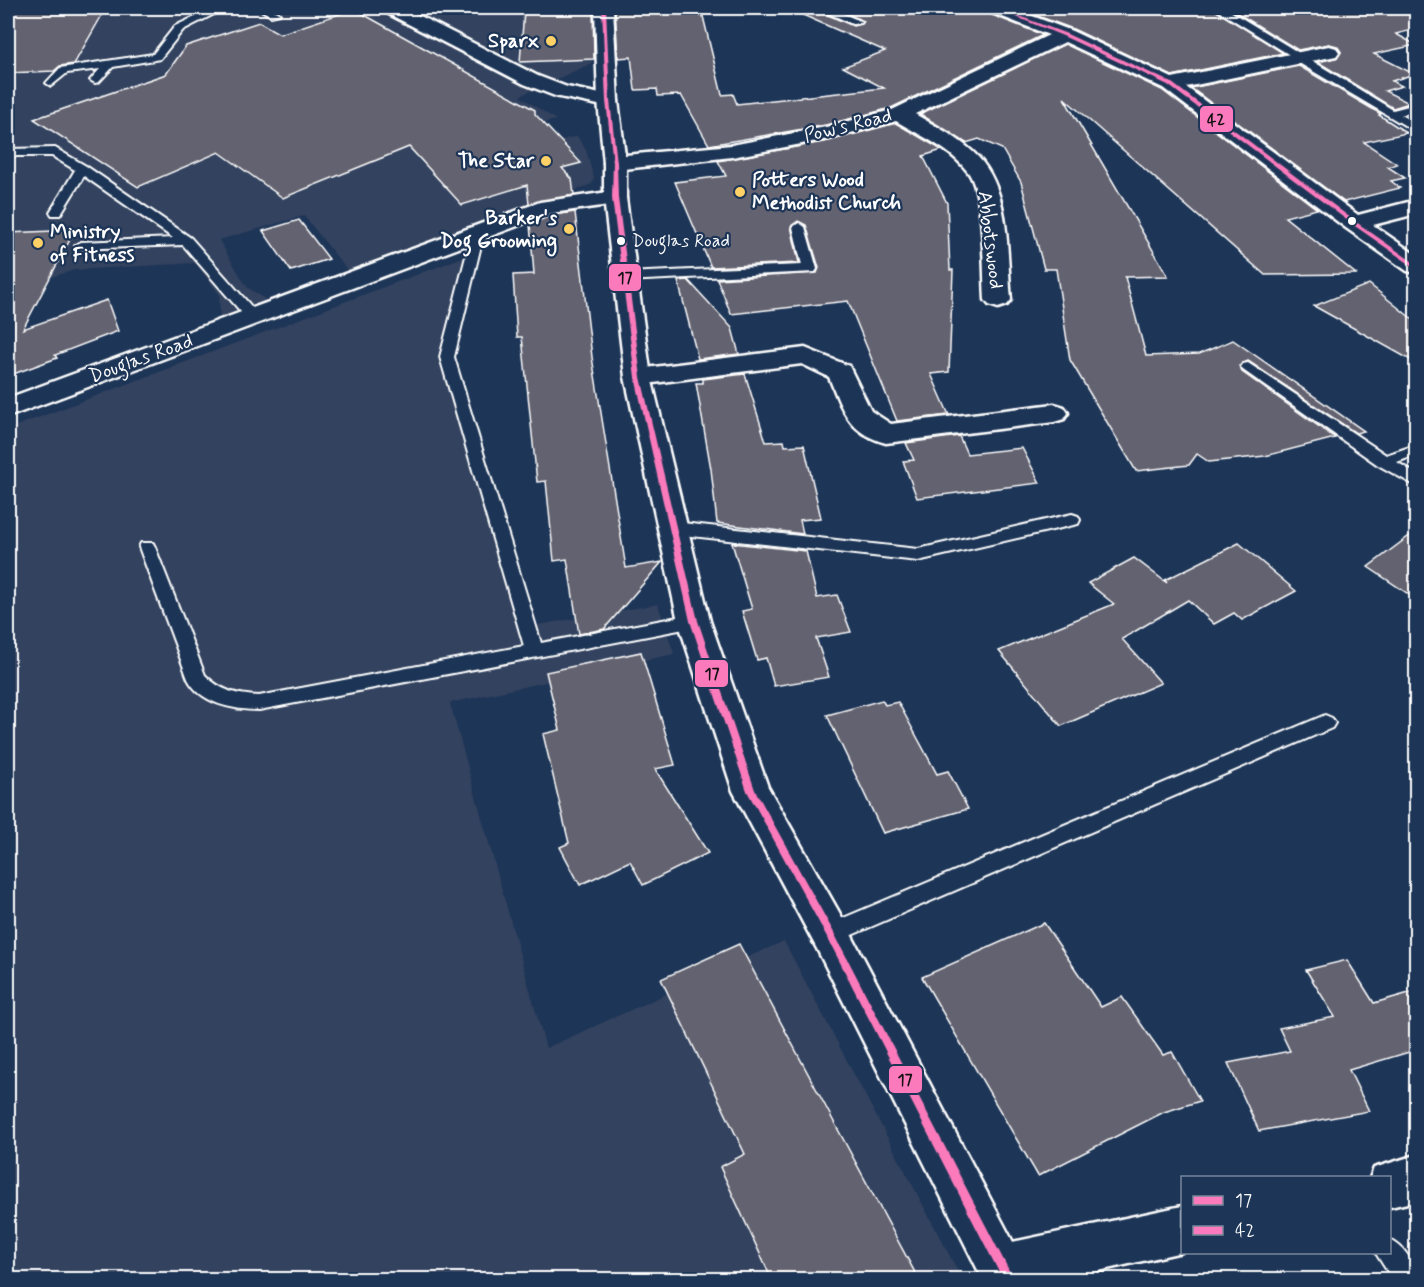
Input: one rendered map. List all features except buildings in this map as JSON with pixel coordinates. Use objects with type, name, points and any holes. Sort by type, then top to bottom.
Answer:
[{"type":"street","points":[[391,8],[531,80],[562,92],[608,101]]},
{"type":"street","points":[[604,8],[608,101],[615,163],[615,198],[638,377],[694,621],[751,791],[830,934],[1006,1274],[1181,1229]]},
{"type":"street","points":[[996,8],[1065,35],[1170,84],[1354,223],[1416,266]]},
{"type":"street","name":"Pow's Road","points":[[615,163],[732,151],[828,133],[899,114],[1065,35]]},
{"type":"street","points":[[1170,84],[1329,52]]},
{"type":"street","name":"Abbotswood","points":[[899,114],[956,148],[981,176],[989,204],[998,300]]},
{"type":"street","name":"Douglas Road","points":[[8,408],[548,207],[615,198]]},
{"type":"street","points":[[1354,223],[1416,207]]},
{"type":"street","points":[[638,377],[805,356],[840,372],[859,416],[886,434],[1054,413]]},
{"type":"street","points":[[1391,1184],[1416,1178]]},
{"type":"lane","points":[[141,8],[146,8]]},
{"type":"lane","points":[[51,83],[64,70],[156,57],[179,28],[221,8]]},
{"type":"lane","points":[[263,8],[275,14]]},
{"type":"lane","points":[[822,8],[857,22]]},
{"type":"lane","points":[[1219,8],[1416,129]]},
{"type":"lane","points":[[95,80],[110,64]]},
{"type":"lane","points":[[1392,114],[1416,107]]},
{"type":"lane","points":[[8,152],[55,152],[82,169],[186,241],[253,317]]},
{"type":"lane","points":[[56,212],[82,169]]},
{"type":"lane","points":[[625,277],[810,269],[799,227]]},
{"type":"lane","points":[[478,233],[447,357],[534,651]]},
{"type":"lane","points":[[81,246],[186,241]]},
{"type":"lane","points":[[1248,367],[1416,481]]},
{"type":"lane","points":[[1384,461],[1416,450]]},
{"type":"lane","points":[[673,528],[918,555],[1072,520]]},
{"type":"lane","points":[[147,547],[197,679],[223,700],[239,703],[259,703],[694,621]]},
{"type":"lane","points":[[830,934],[1325,723]]},
{"type":"lane","points":[[1390,1254],[1409,1280]]},
{"type":"shaded area","points":[[8,8],[592,8],[594,59],[590,64],[520,96],[556,120],[439,148],[418,158],[432,173],[577,136],[586,150],[594,178],[592,184],[481,226],[348,271],[304,216],[219,240],[247,287],[266,300],[220,318],[219,294],[195,263],[75,270],[8,290]]},
{"type":"shaded area","points":[[479,251],[456,356],[526,627],[658,604],[674,654],[450,703],[546,1048],[784,941],[962,1279],[8,1280],[8,429]]},
{"type":"transit line","name":"17","points":[[604,8],[608,101],[615,163],[615,198],[638,377],[694,621],[751,791],[830,934],[1009,1280]]},
{"type":"transit line","name":"42","points":[[996,8],[1065,35],[1170,84],[1354,223],[1416,266]]},
{"type":"place","name":"Sparx","points":[[551,41]]},
{"type":"place","name":"The Star","points":[[546,161]]},
{"type":"place","name":"Potters Wood Methodist Church","points":[[740,192]]},
{"type":"place","name":"Barker's Dog Grooming","points":[[569,229]]},
{"type":"place","name":"Douglas Road","points":[[621,241]]},
{"type":"place","name":"Ministry of Fitness","points":[[38,243]]}]
